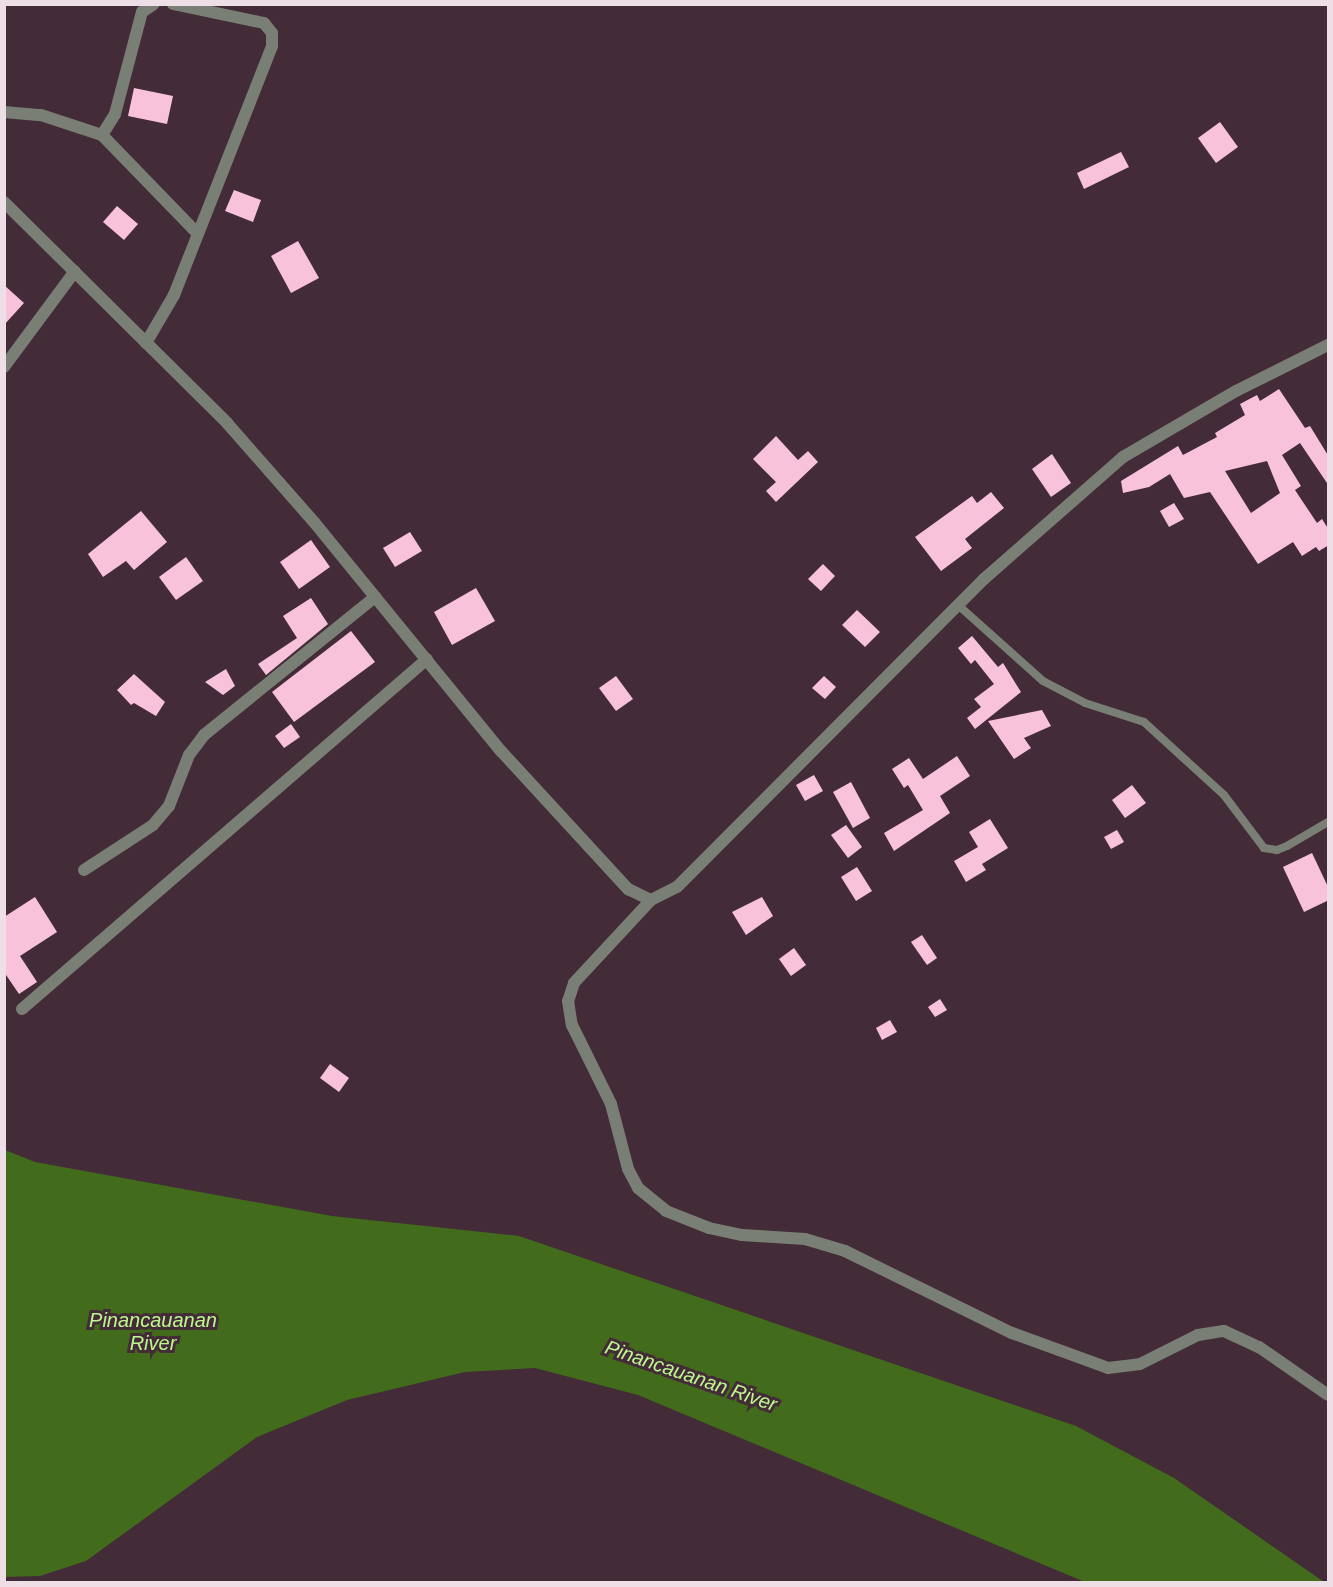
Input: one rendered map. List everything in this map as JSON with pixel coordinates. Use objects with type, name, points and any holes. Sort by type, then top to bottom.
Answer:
[{"type":"street","points":[[102,135],[115,114],[142,12],[154,4]]},
{"type":"street","points":[[146,343],[174,296],[272,46],[272,33],[264,23],[172,4]]},
{"type":"street","points":[[4,112],[41,115],[102,135],[197,233]]},
{"type":"street","points":[[4,202],[227,423],[516,768],[628,889],[651,900]]},
{"type":"street","points":[[4,368],[75,271]]},
{"type":"street","points":[[1329,345],[1227,396],[1123,457],[958,605],[677,887],[651,900],[574,983],[568,1001],[572,1025],[611,1104],[628,1170],[638,1188],[666,1211],[709,1228],[742,1235],[805,1239],[845,1251],[1012,1333],[1108,1368],[1140,1364],[1198,1335],[1224,1331],[1260,1347],[1329,1395]]},
{"type":"street","points":[[84,870],[153,825],[169,806],[189,755],[204,735],[375,597]]},
{"type":"street","points":[[22,1009],[427,659]]},
{"type":"lane","points":[[958,605],[1043,681],[1085,703],[1144,722],[1224,795],[1264,848],[1276,850],[1287,846],[1329,822]]},
{"type":"water","name":"Pinancauanan River","points":[[5,1150],[35,1162],[332,1216],[519,1236],[1076,1426],[1174,1478],[1324,1582],[1085,1582],[638,1395],[535,1368],[465,1372],[347,1400],[257,1437],[86,1561],[40,1576],[5,1577]]},
{"type":"building","points":[[134,88],[173,96],[167,124],[128,116]]},
{"type":"building","points":[[1220,122],[1238,147],[1216,163],[1198,138]]},
{"type":"building","points":[[1121,152],[1129,167],[1084,189],[1077,173]]},
{"type":"building","points":[[234,190],[261,200],[253,222],[225,211]]},
{"type":"building","points":[[117,206],[138,224],[124,240],[103,222]]},
{"type":"building","points":[[298,241],[319,278],[291,293],[271,256]]},
{"type":"building","points":[[4,285],[24,303],[4,325]]},
{"type":"building","points":[[1279,389],[1305,428],[1310,426],[1329,457],[1329,486],[1300,443],[1282,455],[1301,486],[1295,490],[1317,523],[1322,519],[1329,530],[1329,545],[1319,551],[1316,547],[1302,556],[1293,542],[1258,564],[1210,492],[1184,498],[1170,474],[1149,487],[1123,493],[1121,481],[1178,446],[1183,455],[1217,437],[1215,433],[1245,415],[1240,404],[1257,395],[1260,401]],"holes":[[[1267,461],[1280,493],[1251,513],[1225,471]]]},
{"type":"building","points":[[776,436],[798,460],[808,451],[818,462],[776,502],[766,491],[776,482],[753,459]]},
{"type":"building","points":[[1052,454],[1071,483],[1051,497],[1032,469]]},
{"type":"building","points":[[991,492],[1004,508],[965,539],[972,548],[941,571],[915,537],[972,496],[977,503]]},
{"type":"building","points":[[1174,503],[1184,519],[1169,527],[1160,511]]},
{"type":"building","points":[[141,511],[167,542],[134,570],[126,561],[103,577],[88,554]]},
{"type":"building","points":[[410,532],[422,551],[395,567],[383,548]]},
{"type":"building","points":[[311,540],[330,567],[299,589],[280,562]]},
{"type":"building","points":[[186,557],[203,581],[176,600],[159,577]]},
{"type":"building","points":[[823,564],[835,576],[821,591],[808,579]]},
{"type":"building","points":[[476,588],[495,621],[452,645],[434,612]]},
{"type":"building","points":[[311,598],[328,624],[266,675],[258,664],[297,638],[283,616]]},
{"type":"building","points":[[857,610],[880,632],[865,647],[842,625]]},
{"type":"building","points":[[351,631],[375,662],[294,722],[272,692]]},
{"type":"building","points":[[972,636],[998,667],[1003,663],[1021,692],[975,729],[967,718],[981,707],[974,699],[994,684],[975,660],[971,664],[958,648]]},
{"type":"building","points":[[226,669],[235,686],[223,695],[205,682]]},
{"type":"building","points":[[134,674],[165,702],[156,716],[134,703],[131,705],[117,690]]},
{"type":"building","points":[[616,676],[633,699],[616,711],[599,688]]},
{"type":"building","points":[[824,676],[836,687],[825,699],[812,688]]},
{"type":"building","points":[[1042,710],[1051,726],[1024,738],[1031,748],[1014,759],[988,721]]},
{"type":"building","points":[[291,724],[300,737],[284,748],[275,736]]},
{"type":"building","points":[[957,756],[970,776],[940,796],[950,813],[894,851],[884,833],[923,810],[908,785],[904,788],[892,769],[909,758],[923,779]]},
{"type":"building","points":[[814,775],[823,791],[805,801],[796,785]]},
{"type":"building","points":[[851,782],[870,818],[853,828],[833,792]]},
{"type":"building","points":[[1132,785],[1146,803],[1125,818],[1112,800]]},
{"type":"building","points":[[990,819],[1008,848],[982,864],[986,870],[966,882],[954,861],[978,847],[969,832]]},
{"type":"building","points":[[846,825],[862,847],[848,858],[831,835]]},
{"type":"building","points":[[1117,830],[1124,842],[1111,849],[1104,837]]},
{"type":"building","points":[[1312,853],[1329,889],[1329,900],[1304,912],[1283,867]]},
{"type":"building","points":[[857,867],[872,891],[856,901],[841,877]]},
{"type":"building","points":[[35,897],[57,932],[20,956],[37,982],[19,994],[4,972],[4,917]]},
{"type":"building","points":[[762,897],[773,916],[746,935],[732,912]]},
{"type":"building","points":[[922,935],[937,958],[927,965],[911,942]]},
{"type":"building","points":[[794,948],[806,965],[791,976],[779,959]]},
{"type":"building","points":[[940,999],[947,1010],[935,1017],[928,1007]]},
{"type":"building","points":[[890,1020],[897,1032],[882,1040],[876,1028]]},
{"type":"building","points":[[330,1064],[349,1078],[339,1092],[320,1078]]}]
